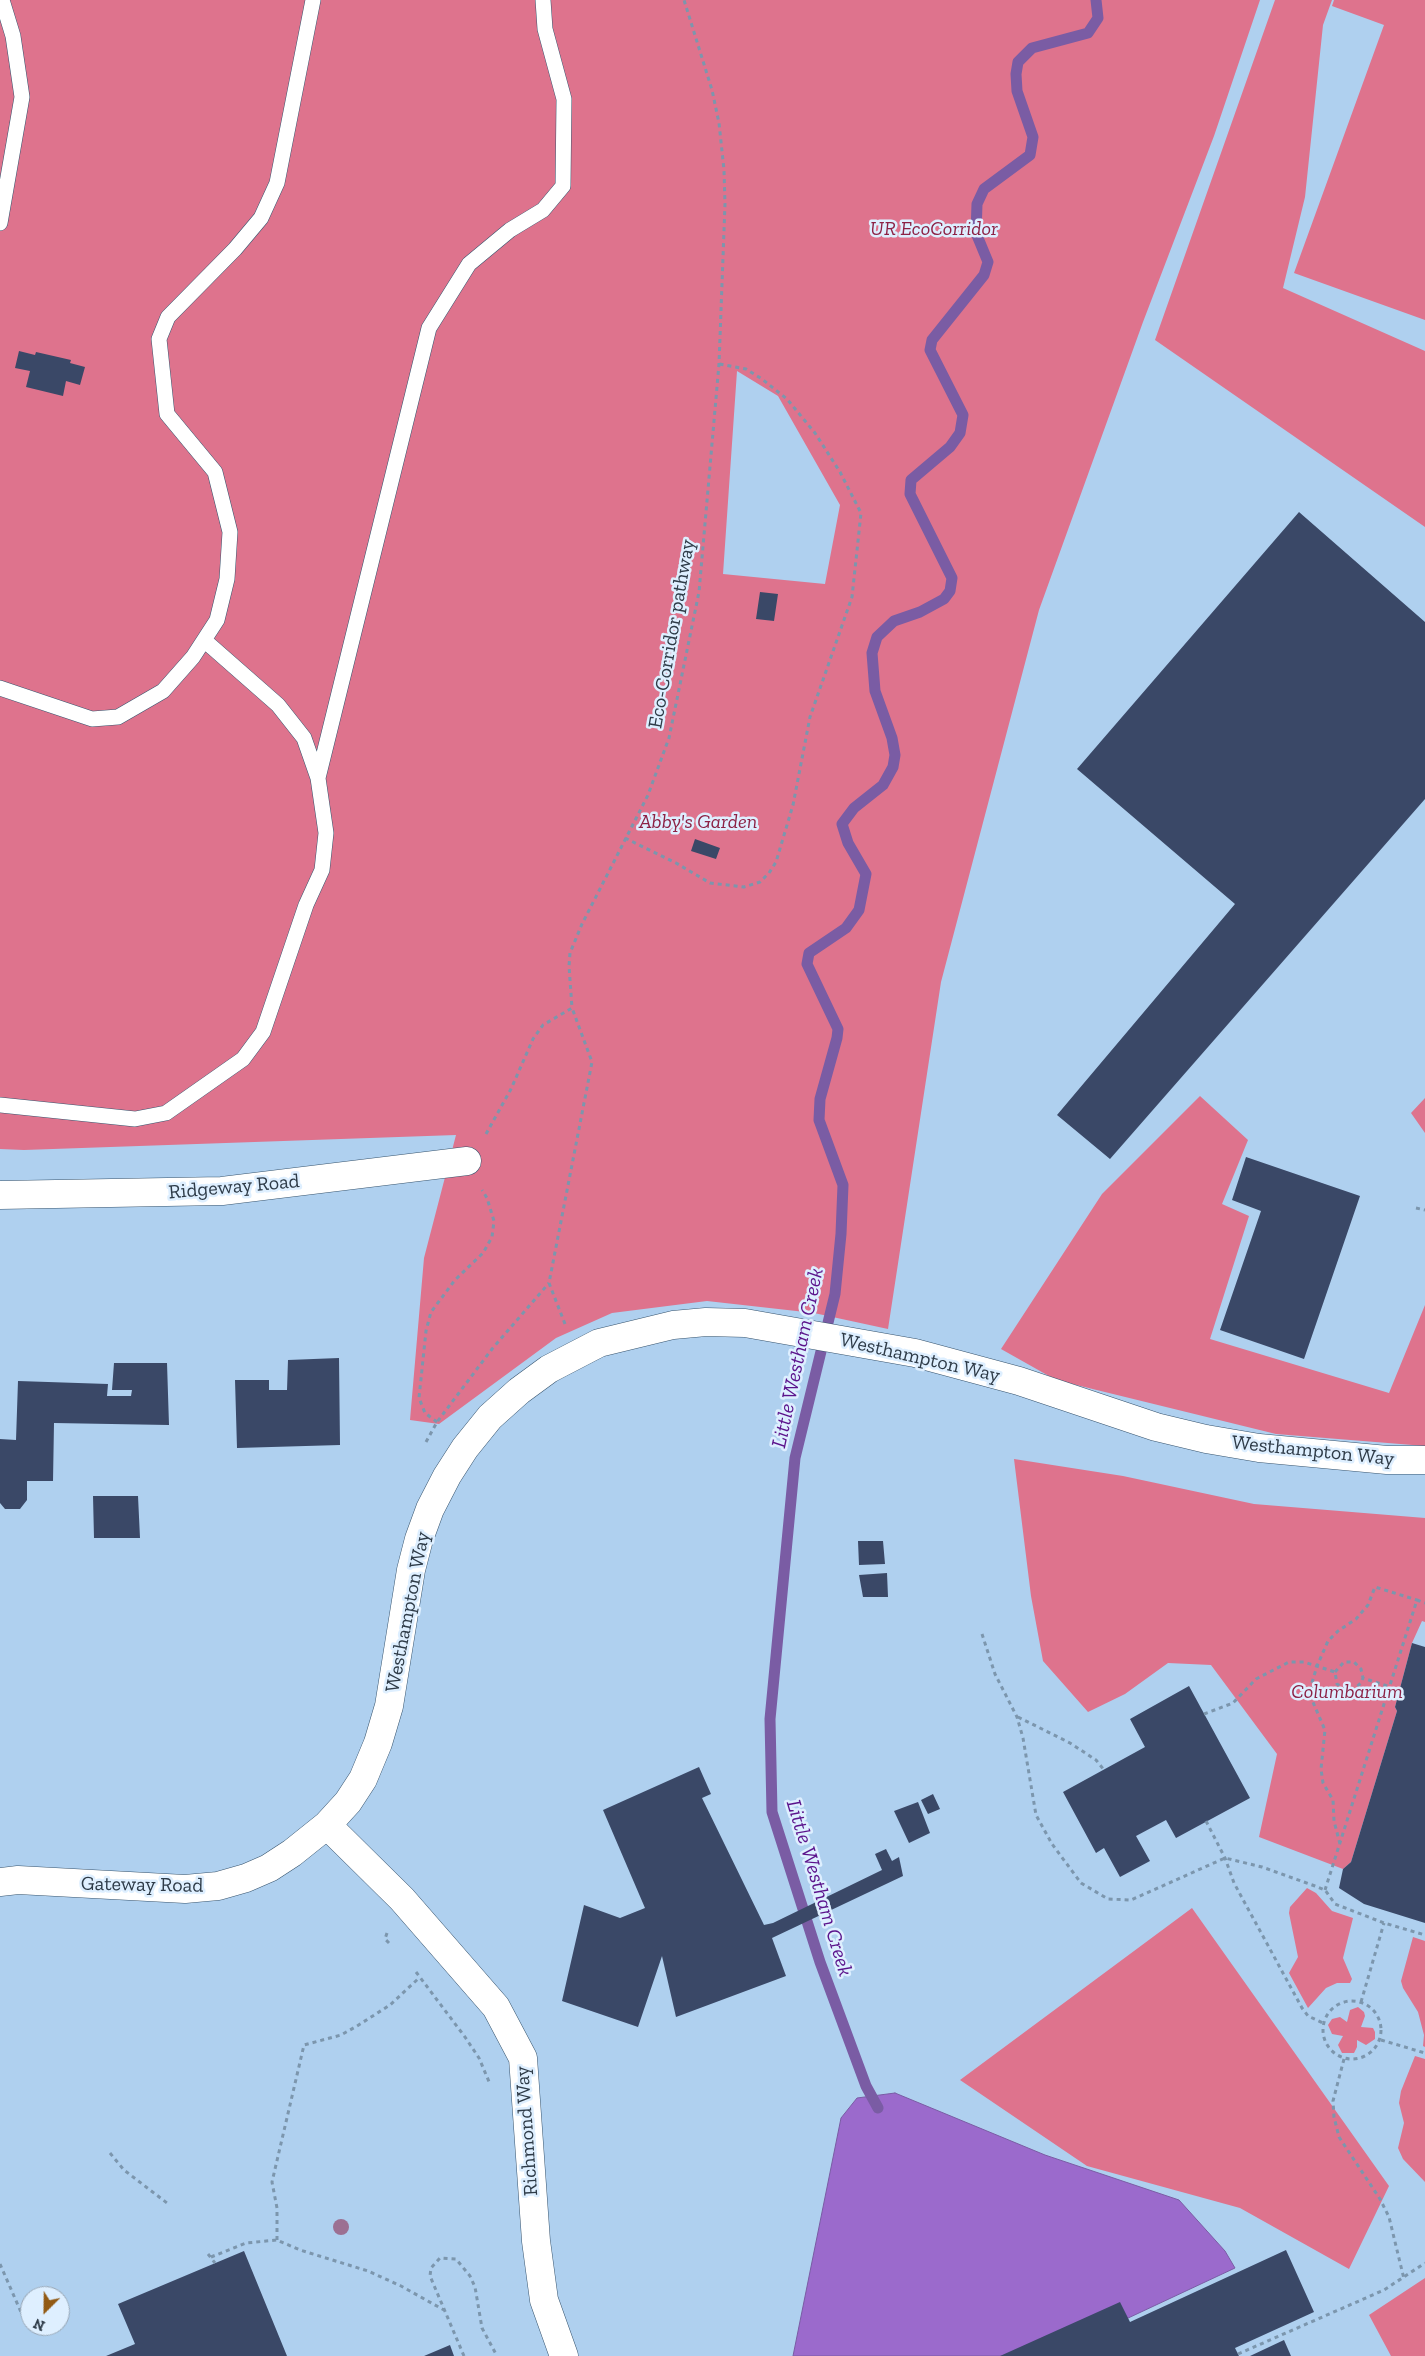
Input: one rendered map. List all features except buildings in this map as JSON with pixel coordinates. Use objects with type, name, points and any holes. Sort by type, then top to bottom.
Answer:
[{"type":"street","name":"Ridgeway Road","points":[[0,1195],[222,1191],[467,1161]]},
{"type":"street","name":"Westhampton Way","points":[[327,1825],[348,1802],[358,1786],[378,1743],[389,1706],[411,1570],[418,1539],[430,1509],[447,1476],[465,1448],[490,1417],[549,1369],[599,1343],[672,1324],[706,1322],[745,1323],[915,1353],[1019,1382],[1156,1427],[1206,1439],[1268,1449],[1387,1460],[1425,1460]]},
{"type":"street","name":"Gateway Road","points":[[0,1882],[18,1880],[177,1889],[218,1886],[246,1878],[270,1868],[327,1825]]},
{"type":"street","name":"Richmond Way","points":[[327,1825],[402,1900],[496,2007],[523,2058],[536,2241],[544,2300],[564,2356]]},
{"type":"lane","points":[[0,223],[22,97],[12,36],[2,0]]},
{"type":"lane","points":[[0,688],[92,719],[118,716],[163,691],[193,657],[217,620],[227,579],[230,532],[215,472],[167,414],[159,339],[168,317],[235,249],[261,218],[273,192],[277,183],[313,0]]},
{"type":"lane","points":[[318,778],[429,328],[469,264],[510,230],[543,210],[563,186],[564,100],[545,29],[544,0]]},
{"type":"lane","points":[[0,1105],[135,1119],[166,1113],[243,1059],[263,1032],[306,905],[322,870],[326,832],[318,778],[304,738],[278,705],[204,640]]},
{"type":"path","name":"Eco-Corridor pathway","points":[[549,1283],[592,1062],[572,1008],[570,953],[582,924],[648,795],[668,738],[699,592],[720,364],[725,204],[724,170],[719,123],[712,90],[684,0]]},
{"type":"path","points":[[626,838],[710,883],[744,887],[760,882],[769,873],[776,862],[793,804],[810,717],[852,597],[861,513],[840,472],[815,433],[787,399],[746,369],[720,364]]},
{"type":"path","points":[[437,1422],[425,1413],[419,1398],[426,1331],[431,1312],[455,1280],[483,1253],[492,1237],[494,1221],[487,1198],[475,1181],[467,1161],[491,1126],[511,1090],[534,1038],[543,1025],[572,1008]]},
{"type":"path","points":[[1416,1208],[1425,1210]]},
{"type":"path","points":[[425,1444],[437,1422],[492,1349],[549,1283],[565,1327]]},
{"type":"path","points":[[1340,1844],[1334,1821],[1334,1800],[1324,1783],[1321,1768],[1325,1730],[1312,1700],[1311,1686],[1317,1666],[1328,1641],[1338,1631],[1356,1619],[1368,1605],[1375,1587],[1425,1603]]},
{"type":"path","points":[[1325,1890],[1417,1600]]},
{"type":"path","points":[[982,1634],[995,1674],[1017,1717],[1024,1738],[1036,1815],[1052,1844],[1081,1883],[1108,1899],[1130,1900],[1225,1858],[1262,1867],[1325,1890],[1334,1904],[1384,1923],[1425,1935]]},
{"type":"path","points":[[1204,1714],[1233,1704],[1256,1679],[1289,1662],[1304,1662],[1335,1672]]},
{"type":"path","points":[[1344,1662],[1354,1662],[1361,1669],[1363,1678],[1361,1683],[1354,1689],[1345,1689],[1338,1684],[1335,1672],[1344,1662]]},
{"type":"path","points":[[1363,1678],[1390,1687]]},
{"type":"path","points":[[1017,1717],[1070,1743],[1096,1760],[1104,1770]]},
{"type":"path","points":[[1206,1822],[1225,1858],[1234,1883],[1302,2008],[1308,2016],[1323,2023]]},
{"type":"path","points":[[1361,2002],[1384,1923]]},
{"type":"path","points":[[416,1972],[431,1992]]},
{"type":"path","points":[[277,2240],[276,2208],[272,2182],[304,2046],[341,2035],[358,2026],[390,2005],[420,1978]]},
{"type":"path","points":[[1361,2002],[1368,2005],[1379,2016],[1382,2031],[1381,2040],[1367,2056],[1359,2059],[1344,2058],[1331,2051],[1326,2045],[1323,2023],[1330,2011],[1341,2003],[1361,2002]]},
{"type":"path","points":[[1381,2040],[1425,2053]]},
{"type":"path","points":[[1344,2058],[1333,2101],[1334,2117],[1339,2137],[1380,2199],[1389,2217],[1404,2279]]},
{"type":"path","points":[[110,2153],[124,2170],[167,2203]]},
{"type":"path","points":[[215,2263],[209,2256],[246,2243],[277,2240],[300,2250],[368,2271],[401,2286],[444,2310]]},
{"type":"path","points":[[464,2356],[432,2283],[431,2268],[440,2258],[456,2259],[470,2276],[475,2287],[482,2328],[497,2356]]},
{"type":"path","points":[[1238,2354],[1384,2290],[1404,2279],[1425,2263]]},
{"type":"path","points":[[0,2264],[20,2310]]},
{"type":"green space","points":[[0,0],[1260,0],[1214,136],[1143,322],[1039,610],[941,982],[888,1329],[814,1313],[707,1301],[612,1313],[556,1338],[439,1424],[410,1420],[424,1258],[456,1135],[24,1150],[0,1149]],"holes":[[[737,371],[778,396],[840,505],[825,584],[723,574]]]},
{"type":"green space","points":[[1275,0],[1332,0],[1323,25],[1305,197],[1283,288],[1425,351],[1425,527],[1155,340]]},
{"type":"green space","points":[[1334,0],[1425,0],[1425,320],[1294,273],[1384,25],[1332,6]]},
{"type":"green space","points":[[1200,1096],[1248,1140],[1222,1204],[1249,1216],[1210,1339],[1389,1393],[1425,1305],[1425,1446],[1276,1434],[1056,1380],[1001,1349],[1102,1194]]},
{"type":"green space","points":[[1425,1098],[1425,1133],[1411,1113]]},
{"type":"green space","name":"Columbarium","points":[[1014,1459],[1123,1476],[1254,1504],[1425,1518],[1425,1622],[1422,1621],[1412,1643],[1395,1707],[1397,1711],[1351,1862],[1343,1869],[1259,1837],[1277,1754],[1211,1665],[1168,1663],[1125,1694],[1088,1712],[1043,1661],[1031,1596]]},
{"type":"green space","points":[[1307,1888],[1316,1893],[1332,1911],[1353,1918],[1343,1958],[1352,1979],[1350,1983],[1337,1983],[1326,1988],[1308,2008],[1289,1973],[1298,1957],[1289,1913],[1290,1907]]},
{"type":"green space","points":[[1192,1908],[1389,2186],[1349,2269],[1240,2208],[1087,2166],[960,2080]]},
{"type":"green space","points":[[1413,1937],[1425,1941],[1425,2047],[1423,2046],[1424,2035],[1418,2012],[1403,1988],[1401,1981]]},
{"type":"green space","points":[[1358,2007],[1364,2012],[1365,2016],[1361,2027],[1373,2028],[1375,2039],[1366,2045],[1357,2040],[1357,2047],[1354,2053],[1342,2053],[1338,2045],[1343,2036],[1332,2034],[1328,2025],[1332,2019],[1340,2017],[1347,2022],[1350,2010]]},
{"type":"green space","points":[[1415,2056],[1425,2059],[1425,2182],[1403,2159],[1398,2148],[1404,2123],[1399,2103],[1401,2091]]},
{"type":"green space","points":[[1425,2278],[1425,2356],[1391,2356],[1369,2315]]},
{"type":"shaded area","points":[[895,2093],[1045,2155],[1179,2200],[1225,2251],[1235,2268],[1047,2356],[793,2356],[841,2118],[857,2098]]},
{"type":"waterway","name":"Little Westham Creek","points":[[878,2108],[866,2086],[820,1962],[772,1812],[770,1719],[795,1458],[835,1294],[841,1234],[843,1185],[819,1120],[820,1099],[838,1029],[807,964],[809,953],[846,928],[859,910],[866,874],[848,843],[842,824],[854,808],[883,785],[893,767],[895,755],[892,738],[875,691],[872,653],[877,637],[894,621],[920,612],[944,599],[950,591],[952,578],[910,494],[911,480],[950,447],[960,433],[963,415],[930,350],[932,340],[984,275],[988,262],[976,233],[977,204],[984,189],[1030,155],[1033,137],[1017,91],[1016,74],[1018,62],[1032,48],[1088,33],[1098,18],[1096,0]]},
{"type":"park label","name":"UR EcoCorridor","points":[[934,229]]},
{"type":"park label","name":"Abby's Garden","points":[[698,822]]}]
